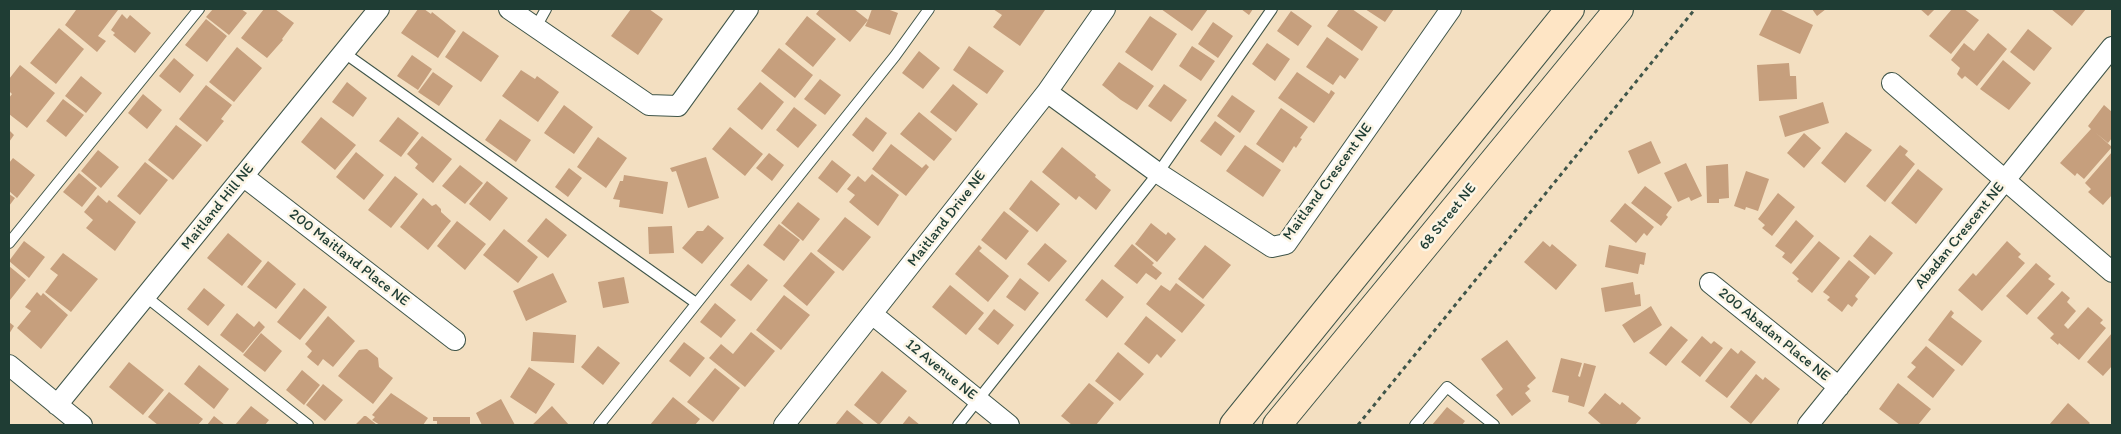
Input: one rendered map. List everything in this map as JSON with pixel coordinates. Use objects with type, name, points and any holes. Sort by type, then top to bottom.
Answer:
[{"type":"main road","points":[[1234,425],[1570,9]]},
{"type":"main road","name":"68 Street NE","points":[[1277,425],[1619,9]]},
{"type":"street","name":"Maitland Hill NE","points":[[57,405],[379,9]]},
{"type":"street","points":[[509,9],[649,105],[678,106],[748,9]]},
{"type":"street","name":"Maitland Drive NE","points":[[784,425],[1047,92],[1105,9]]},
{"type":"street","name":"Maitland Crescent NE","points":[[1047,92],[1158,173],[1272,247],[1286,244],[1451,9]]},
{"type":"street","name":"Abadan Crescent NE","points":[[1808,425],[2112,47]]},
{"type":"street","points":[[1892,83],[2112,272]]},
{"type":"street","name":"200 Maitland Place NE","points":[[244,176],[455,340]]},
{"type":"street","name":"200 Abadan Place NE","points":[[1710,283],[1839,387]]},
{"type":"street","name":"12 Avenue NE","points":[[872,314],[1009,425]]},
{"type":"street","points":[[9,365],[82,425]]},
{"type":"lane","points":[[9,243],[199,9]]},
{"type":"lane","points":[[536,27],[546,9]]},
{"type":"lane","points":[[599,425],[895,56],[930,9]]},
{"type":"lane","points":[[958,425],[1158,173],[1272,9]]},
{"type":"lane","points":[[344,52],[696,303]]},
{"type":"lane","points":[[145,296],[308,425]]},
{"type":"lane","points":[[1415,425],[1446,387],[1494,425]]},
{"type":"path","points":[[1358,425],[1695,9]]},
{"type":"building","points":[[74,9],[118,10],[98,36],[106,41],[97,52],[65,25],[76,10]]},
{"type":"building","points":[[213,9],[241,9],[247,13],[229,35],[206,17]]},
{"type":"building","points":[[264,9],[275,9],[294,23],[283,40],[267,58],[241,38]]},
{"type":"building","points":[[418,9],[424,9],[431,14],[432,12],[456,31],[438,58],[401,33]]},
{"type":"building","points":[[631,9],[649,9],[663,19],[638,55],[611,36]]},
{"type":"building","points":[[820,9],[854,9],[868,20],[850,42],[816,14]]},
{"type":"building","points":[[872,9],[887,9],[898,13],[890,35],[865,26]]},
{"type":"building","points":[[993,9],[1045,10],[1020,46],[993,27],[1002,15]]},
{"type":"building","points":[[1161,9],[1208,9],[1192,31]]},
{"type":"building","points":[[1241,9],[1253,9],[1249,15]]},
{"type":"building","points":[[1339,9],[1352,9],[1378,27],[1362,51],[1327,26]]},
{"type":"building","points":[[1365,9],[1394,9],[1385,22]]},
{"type":"building","points":[[1772,9],[1779,9],[1813,25],[1800,54],[1759,35]]},
{"type":"building","points":[[1812,9],[1826,9],[1817,16]]},
{"type":"building","points":[[1920,9],[1935,9],[1928,16]]},
{"type":"building","points":[[1952,9],[1964,9],[1979,20],[1951,54],[1929,36]]},
{"type":"building","points":[[2051,9],[2086,9],[2072,26]]},
{"type":"building","points":[[1291,11],[1312,26],[1298,46],[1277,31]]},
{"type":"building","points":[[122,14],[127,19],[130,15],[151,33],[135,53],[113,35],[115,33],[111,30]]},
{"type":"building","points":[[807,16],[836,39],[813,67],[785,44]]},
{"type":"building","points":[[1150,16],[1177,34],[1152,71],[1125,52]]},
{"type":"building","points":[[206,19],[227,36],[207,62],[185,45]]},
{"type":"building","points":[[1213,22],[1233,36],[1218,58],[1198,44]]},
{"type":"building","points":[[59,28],[84,49],[56,84],[30,63]]},
{"type":"building","points":[[2028,29],[2052,48],[2034,71],[2010,52]]},
{"type":"building","points":[[463,31],[499,56],[481,82],[445,57]]},
{"type":"building","points":[[1988,33],[2007,49],[1977,86],[1965,76],[1962,79],[1957,74],[1960,68],[1951,60],[1964,43],[1974,51]]},
{"type":"building","points":[[1327,37],[1359,59],[1345,79],[1340,75],[1333,85],[1306,67]]},
{"type":"building","points":[[1267,43],[1290,59],[1275,81],[1252,64]]},
{"type":"building","points":[[969,46],[1004,71],[987,94],[953,70]]},
{"type":"building","points":[[1192,46],[1215,61],[1201,81],[1179,66]]},
{"type":"building","points":[[237,47],[262,68],[234,102],[209,82]]},
{"type":"building","points":[[779,48],[813,75],[795,98],[761,71]]},
{"type":"building","points":[[919,51],[940,68],[923,89],[902,73]]},
{"type":"building","points":[[412,55],[432,69],[418,90],[397,76]]},
{"type":"building","points":[[174,58],[194,75],[180,93],[159,76]]},
{"type":"building","points":[[2003,60],[2031,83],[2009,110],[1980,89]]},
{"type":"building","points":[[1119,62],[1154,86],[1137,110],[1102,85]]},
{"type":"building","points":[[1789,63],[1790,76],[1796,76],[1797,99],[1759,101],[1757,65]]},
{"type":"building","points":[[20,65],[55,93],[27,128],[9,114],[9,98],[12,94],[9,91],[9,79]]},
{"type":"building","points":[[521,70],[535,79],[537,76],[559,92],[538,122],[502,96]]},
{"type":"building","points":[[433,72],[453,86],[439,106],[418,92]]},
{"type":"building","points":[[1297,72],[1329,94],[1331,90],[1335,93],[1314,123],[1278,98]]},
{"type":"building","points":[[81,76],[102,93],[86,113],[65,96]]},
{"type":"building","points":[[820,79],[841,95],[825,115],[804,99]]},
{"type":"building","points":[[347,82],[367,98],[353,117],[332,102]]},
{"type":"building","points":[[760,82],[784,102],[762,130],[737,109]]},
{"type":"building","points":[[953,84],[978,104],[956,132],[930,112]]},
{"type":"building","points":[[1164,84],[1187,100],[1171,122],[1148,106]]},
{"type":"building","points":[[206,85],[232,105],[221,119],[224,121],[207,142],[179,119]]},
{"type":"building","points":[[143,94],[162,110],[147,129],[128,113]]},
{"type":"building","points":[[1232,95],[1255,111],[1240,133],[1217,116]]},
{"type":"building","points":[[63,99],[84,115],[66,137],[46,121]]},
{"type":"building","points":[[1823,102],[1829,123],[1785,137],[1779,116]]},
{"type":"building","points":[[564,105],[593,127],[574,154],[544,133]]},
{"type":"building","points":[[2104,105],[2112,112],[2112,138],[2108,143],[2096,133],[2112,147],[2084,179],[2077,173],[2075,176],[2060,163],[2091,129],[2088,126]]},
{"type":"building","points":[[794,107],[817,125],[798,148],[776,130]]},
{"type":"building","points":[[1281,108],[1308,127],[1296,148],[1294,146],[1283,163],[1256,144]]},
{"type":"building","points":[[919,112],[952,139],[934,161],[900,134]]},
{"type":"building","points":[[321,117],[356,145],[335,170],[301,142]]},
{"type":"building","points":[[398,117],[419,133],[401,157],[379,141]]},
{"type":"building","points":[[866,117],[887,133],[873,152],[852,135]]},
{"type":"building","points":[[500,119],[531,140],[516,162],[485,140]]},
{"type":"building","points":[[1215,121],[1235,136],[1221,156],[1200,141]]},
{"type":"building","points":[[176,125],[202,145],[173,180],[148,160]]},
{"type":"building","points":[[730,127],[763,154],[745,176],[712,149]]},
{"type":"building","points":[[9,130],[14,135],[9,142]]},
{"type":"building","points":[[1846,132],[1872,150],[1845,183],[1821,163]]},
{"type":"building","points":[[1804,133],[1821,148],[1804,168],[1787,153]]},
{"type":"building","points":[[422,136],[452,159],[433,183],[415,168],[418,164],[407,154]]},
{"type":"building","points":[[598,137],[627,158],[606,188],[577,167]]},
{"type":"building","points":[[1651,141],[1661,163],[1638,174],[1628,151]]},
{"type":"building","points":[[891,144],[922,168],[926,164],[929,167],[906,196],[872,169]]},
{"type":"building","points":[[1245,145],[1281,170],[1263,197],[1226,171]]},
{"type":"building","points":[[1900,145],[1908,151],[1905,155],[1915,164],[1885,202],[1866,186]]},
{"type":"building","points":[[1062,147],[1111,190],[1096,210],[1079,196],[1076,200],[1042,172]]},
{"type":"building","points":[[98,150],[119,167],[101,188],[81,171]]},
{"type":"building","points":[[356,152],[384,175],[364,200],[336,177]]},
{"type":"building","points":[[2112,152],[2112,195],[2103,205],[2088,192],[2091,189],[2085,183]]},
{"type":"building","points":[[769,153],[784,165],[772,181],[756,168]]},
{"type":"building","points":[[706,157],[719,198],[688,208],[676,171],[672,172],[670,168]]},
{"type":"building","points":[[13,158],[35,175],[17,198],[9,191],[9,163]]},
{"type":"building","points":[[832,160],[851,175],[837,193],[818,178]]},
{"type":"building","points":[[145,162],[168,180],[140,215],[117,196]]},
{"type":"building","points":[[1686,163],[1702,196],[1691,201],[1689,197],[1678,202],[1664,173]]},
{"type":"building","points":[[1728,164],[1729,198],[1719,199],[1719,203],[1707,203],[1706,166]]},
{"type":"building","points":[[460,165],[483,183],[465,204],[442,186]]},
{"type":"building","points":[[569,168],[582,178],[568,197],[555,187]]},
{"type":"building","points":[[1918,169],[1943,189],[1916,224],[1891,203]]},
{"type":"building","points":[[1746,171],[1769,179],[1758,211],[1746,207],[1745,210],[1734,206]]},
{"type":"building","points":[[79,173],[97,188],[82,207],[63,192]]},
{"type":"building","points":[[872,174],[899,195],[878,226],[849,202],[855,195],[847,189],[858,176],[865,182]]},
{"type":"building","points":[[624,175],[668,182],[663,214],[619,207],[620,200],[613,199],[620,181],[623,181]]},
{"type":"building","points":[[395,176],[418,194],[391,228],[368,210]]},
{"type":"building","points":[[1031,180],[1060,204],[1037,232],[1009,209]]},
{"type":"building","points":[[487,181],[508,198],[490,221],[469,204]]},
{"type":"building","points":[[1645,186],[1672,207],[1666,215],[1668,217],[1661,226],[1631,203]]},
{"type":"building","points":[[1778,193],[1795,207],[1772,236],[1762,228],[1765,225],[1758,219]]},
{"type":"building","points":[[9,194],[15,198],[9,206]]},
{"type":"building","points":[[98,195],[107,203],[109,200],[136,222],[115,251],[86,228],[93,220],[84,212]]},
{"type":"building","points":[[423,198],[432,206],[436,204],[441,209],[441,212],[451,221],[428,250],[400,227]]},
{"type":"building","points":[[798,202],[820,219],[803,241],[781,223]]},
{"type":"building","points":[[1625,203],[1654,227],[1647,236],[1644,233],[1636,243],[1610,221]]},
{"type":"building","points":[[1004,211],[1029,231],[1006,260],[981,240]]},
{"type":"building","points":[[845,217],[871,237],[843,271],[817,251]]},
{"type":"building","points":[[546,218],[567,235],[548,258],[527,241]]},
{"type":"building","points":[[1796,220],[1814,236],[1791,264],[1782,257],[1785,253],[1775,246]]},
{"type":"building","points":[[457,221],[486,244],[465,270],[437,246]]},
{"type":"building","points":[[1151,223],[1166,235],[1168,232],[1176,239],[1157,262],[1135,244]]},
{"type":"building","points":[[779,224],[800,240],[784,261],[763,245]]},
{"type":"building","points":[[708,225],[724,238],[702,264],[682,248],[697,231],[703,231]]},
{"type":"building","points":[[672,226],[674,253],[649,254],[648,227]]},
{"type":"building","points":[[504,229],[538,257],[518,283],[483,255]]},
{"type":"building","points":[[228,233],[262,261],[242,286],[207,258]]},
{"type":"building","points":[[1870,235],[1893,253],[1875,275],[1853,256]]},
{"type":"building","points":[[24,241],[45,257],[29,278],[9,261]]},
{"type":"building","points":[[1543,241],[1550,247],[1552,244],[1577,265],[1556,290],[1524,262]]},
{"type":"building","points":[[1819,241],[1840,258],[1812,293],[1797,281],[1799,279],[1792,273]]},
{"type":"building","points":[[2007,241],[2021,254],[2018,257],[2025,263],[1982,311],[1958,290],[1973,273],[1976,276]]},
{"type":"building","points":[[1045,243],[1067,261],[1049,282],[1027,264]]},
{"type":"building","points":[[1132,244],[1154,263],[1152,265],[1162,273],[1156,280],[1146,273],[1137,284],[1114,266]]},
{"type":"building","points":[[979,245],[982,248],[979,251],[1009,276],[988,302],[955,274]]},
{"type":"building","points":[[1205,245],[1231,265],[1203,299],[1178,279]]},
{"type":"building","points":[[1609,245],[1646,253],[1644,265],[1640,264],[1638,274],[1605,267]]},
{"type":"building","points":[[811,252],[835,272],[807,306],[783,286]]},
{"type":"building","points":[[63,253],[98,279],[71,312],[45,292],[58,275],[50,269]]},
{"type":"building","points":[[1849,260],[1870,277],[1855,296],[1858,299],[1852,307],[1848,304],[1842,312],[1827,300],[1830,297],[1823,292]]},
{"type":"building","points":[[268,261],[296,284],[276,309],[247,287]]},
{"type":"building","points":[[2036,263],[2051,276],[2048,279],[2055,284],[2027,315],[2006,296]]},
{"type":"building","points":[[748,264],[768,280],[751,301],[730,285]]},
{"type":"building","points":[[9,266],[26,280],[10,300],[9,299]]},
{"type":"building","points":[[553,273],[567,302],[526,321],[513,291]]},
{"type":"building","points":[[624,277],[629,303],[603,308],[598,282]]},
{"type":"building","points":[[1020,278],[1039,293],[1025,311],[1006,297]]},
{"type":"building","points":[[1102,279],[1124,297],[1107,318],[1085,300]]},
{"type":"building","points":[[1633,282],[1635,295],[1640,294],[1641,306],[1605,312],[1601,288]]},
{"type":"building","points":[[1176,283],[1205,305],[1182,333],[1146,304],[1161,285],[1170,291]]},
{"type":"building","points":[[950,285],[984,313],[966,335],[932,307]]},
{"type":"building","points":[[204,288],[225,305],[208,326],[187,309]]},
{"type":"building","points":[[304,288],[327,307],[300,340],[277,322]]},
{"type":"building","points":[[2062,291],[2070,298],[2067,302],[2076,311],[2064,325],[2068,329],[2088,307],[2103,320],[2100,323],[2106,328],[2079,360],[2050,338],[2054,334],[2037,318]]},
{"type":"building","points":[[37,292],[41,296],[43,293],[68,315],[41,349],[17,328],[31,311],[25,307]]},
{"type":"building","points":[[784,295],[810,315],[781,350],[756,330]]},
{"type":"building","points":[[715,303],[736,320],[721,338],[700,322]]},
{"type":"building","points":[[1651,306],[1662,325],[1634,343],[1622,325]]},
{"type":"building","points":[[994,309],[1014,325],[998,345],[978,329]]},
{"type":"building","points":[[1951,310],[1954,313],[1951,317],[1982,341],[1962,366],[1928,340]]},
{"type":"building","points":[[237,313],[254,327],[259,321],[265,327],[243,353],[220,335]]},
{"type":"building","points":[[328,316],[355,341],[333,367],[323,359],[318,366],[307,357],[312,351],[305,344]]},
{"type":"building","points":[[1146,316],[1176,340],[1161,358],[1157,354],[1149,364],[1124,344]]},
{"type":"building","points":[[9,322],[14,326],[9,334]]},
{"type":"building","points":[[1671,326],[1688,340],[1666,366],[1649,353]]},
{"type":"building","points":[[533,332],[576,335],[574,363],[531,361]]},
{"type":"building","points":[[751,332],[775,351],[745,387],[709,358],[721,344],[733,354]]},
{"type":"building","points":[[261,333],[282,351],[265,372],[243,355]]},
{"type":"building","points":[[2112,333],[2112,366],[2103,376],[2087,362]]},
{"type":"building","points":[[1702,336],[1711,344],[1714,341],[1723,348],[1700,377],[1681,362]]},
{"type":"building","points":[[1507,340],[1536,378],[1527,386],[1530,389],[1525,393],[1531,401],[1512,416],[1496,395],[1503,389],[1481,359]]},
{"type":"building","points":[[684,342],[705,358],[690,377],[669,361]]},
{"type":"building","points":[[598,346],[620,363],[603,385],[581,367]]},
{"type":"building","points":[[1926,346],[1955,370],[1933,398],[1907,377],[1916,367],[1911,363]]},
{"type":"building","points":[[1731,348],[1738,354],[1741,350],[1756,362],[1727,398],[1705,381]]},
{"type":"building","points":[[367,349],[378,358],[379,367],[393,378],[373,404],[338,376],[359,350]]},
{"type":"building","points":[[1118,352],[1144,374],[1120,401],[1095,381]]},
{"type":"building","points":[[1561,358],[1582,363],[1578,376],[1580,377],[1584,363],[1596,366],[1584,407],[1568,402],[1569,396],[1552,392]]},
{"type":"building","points":[[129,362],[164,390],[143,415],[109,387]]},
{"type":"building","points":[[199,365],[229,389],[214,409],[184,384]]},
{"type":"building","points":[[529,367],[555,384],[536,414],[510,397]]},
{"type":"building","points":[[715,368],[740,388],[713,422],[687,402]]},
{"type":"building","points":[[302,370],[320,385],[304,405],[286,390]]},
{"type":"building","points":[[882,371],[907,391],[879,425],[854,405]]},
{"type":"building","points":[[1756,374],[1763,380],[1765,377],[1780,389],[1751,424],[1730,407]]},
{"type":"building","points":[[1089,383],[1114,403],[1096,425],[1072,425],[1061,416]]},
{"type":"building","points":[[1898,383],[1931,409],[1918,425],[1900,425],[1879,409]]},
{"type":"building","points":[[323,384],[343,400],[325,421],[306,405]]},
{"type":"building","points":[[169,392],[203,419],[198,425],[158,425],[148,417]]},
{"type":"building","points":[[391,393],[428,418],[423,425],[380,425],[372,420],[375,417],[372,415]]},
{"type":"building","points":[[1605,393],[1620,405],[1622,402],[1641,418],[1635,425],[1602,425],[1588,413]]},
{"type":"building","points":[[673,397],[700,419],[695,425],[650,425]]},
{"type":"building","points":[[501,399],[515,425],[482,425],[476,413]]},
{"type":"building","points":[[2068,403],[2090,423],[2088,425],[2049,425]]},
{"type":"building","points":[[251,406],[269,420],[265,425],[235,425]]},
{"type":"building","points":[[552,406],[569,425],[532,425]]},
{"type":"building","points":[[1447,407],[1465,421],[1462,425],[1432,425]]},
{"type":"building","points":[[847,410],[865,425],[835,425]]},
{"type":"building","points":[[214,416],[225,425],[207,425]]},
{"type":"building","points":[[366,416],[377,425],[355,425]]},
{"type":"building","points":[[909,416],[920,425],[902,425]]},
{"type":"building","points":[[433,417],[470,417],[470,425],[437,425],[437,421],[433,421]]}]
